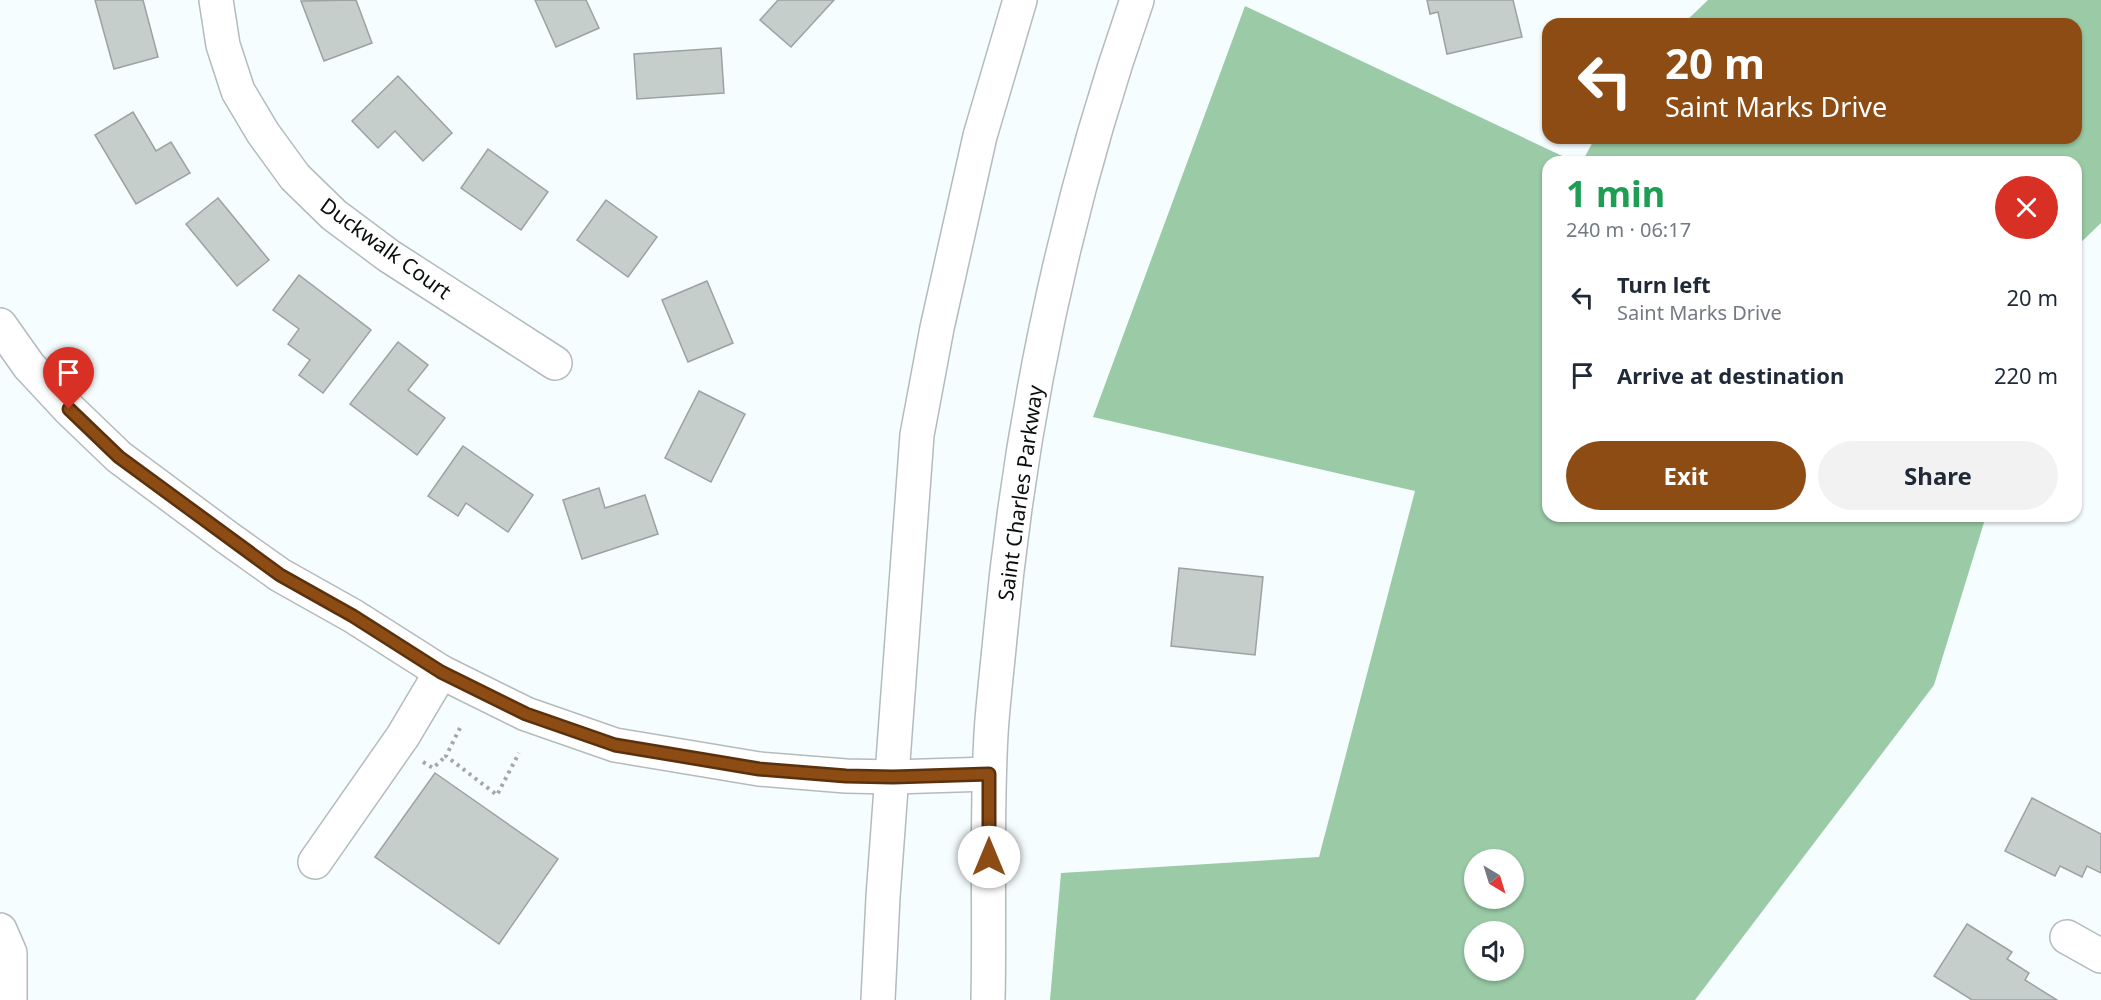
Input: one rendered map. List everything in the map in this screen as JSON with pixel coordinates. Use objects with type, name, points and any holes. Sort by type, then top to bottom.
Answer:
[{"type":"main road","name":"Duckwalk Court","points":[[216,0],[223,45],[238,90],[263,133],[295,177],[334,215],[389,256],[555,363]]},
{"type":"main road","points":[[878,1000],[917,435],[937,328],[980,136],[1020,0]]},
{"type":"main road","name":"Saint Charles Parkway","points":[[988,1000],[989,774],[1005,583],[1021,460],[1044,338],[1073,208],[1137,0]]},
{"type":"main road","points":[[0,325],[29,366],[119,457],[280,575],[353,616],[441,672],[526,714],[615,745],[759,769],[846,776],[989,774]]},
{"type":"main road","points":[[315,862],[403,736],[441,672]]},
{"type":"main road","points":[[0,930],[10,953],[10,1000]]},
{"type":"main road","points":[[2067,937],[2101,956]]},
{"type":"path","points":[[433,768],[446,756],[460,728]]},
{"type":"path","points":[[446,756],[497,795],[519,753]]},
{"type":"green space","points":[[1708,0],[2101,0],[2101,223],[2082,241],[2082,156],[1585,156],[1592,144],[2082,144],[2082,18],[1689,18]]},
{"type":"green space","points":[[1245,6],[1562,156],[1542,156],[1542,522],[1984,522],[1934,685],[1695,1000],[1050,1000],[1061,873],[1319,857],[1415,491],[1093,417]]},
{"type":"building","points":[[95,0],[143,0],[158,57],[114,69]]},
{"type":"building","points":[[356,0],[372,43],[324,61],[301,1]]},
{"type":"building","points":[[535,0],[586,0],[599,28],[556,47]]},
{"type":"building","points":[[778,0],[834,0],[791,47],[760,20]]},
{"type":"building","points":[[1427,0],[1513,0],[1522,37],[1447,54],[1438,12],[1430,14]]},
{"type":"building","points":[[721,48],[724,93],[637,99],[634,54]]},
{"type":"building","points":[[398,76],[452,133],[423,161],[395,131],[378,148],[352,121]]},
{"type":"building","points":[[133,112],[156,151],[171,142],[190,173],[136,204],[95,135]]},
{"type":"building","points":[[488,149],[548,192],[521,230],[461,188]]},
{"type":"building","points":[[218,198],[269,260],[237,286],[186,224]]},
{"type":"building","points":[[606,200],[657,237],[628,277],[577,240]]},
{"type":"building","points":[[299,275],[371,330],[323,393],[299,375],[310,360],[288,344],[299,329],[273,310]]},
{"type":"building","points":[[707,281],[733,343],[688,362],[662,300]]},
{"type":"building","points":[[398,342],[428,365],[408,390],[445,418],[417,455],[350,404]]},
{"type":"building","points":[[699,391],[745,414],[711,482],[665,458]]},
{"type":"building","points":[[463,446],[533,495],[508,532],[466,503],[458,516],[428,496]]},
{"type":"building","points":[[599,488],[605,508],[645,495],[658,534],[582,559],[563,500]]},
{"type":"building","points":[[1179,568],[1263,577],[1255,655],[1171,646]]},
{"type":"building","points":[[435,773],[558,859],[499,944],[375,857]]},
{"type":"building","points":[[2032,798],[2101,834],[2101,873],[2087,866],[2082,877],[2060,866],[2055,876],[2005,851]]},
{"type":"building","points":[[1967,924],[2012,952],[2007,959],[2029,973],[2025,980],[2057,1000],[1972,1000],[1934,976]]},
{"type":"route","points":[[69,409],[119,457],[280,575],[353,616],[441,672],[477,691],[526,714],[615,745],[759,769],[846,776],[989,774],[989,857]]}]
